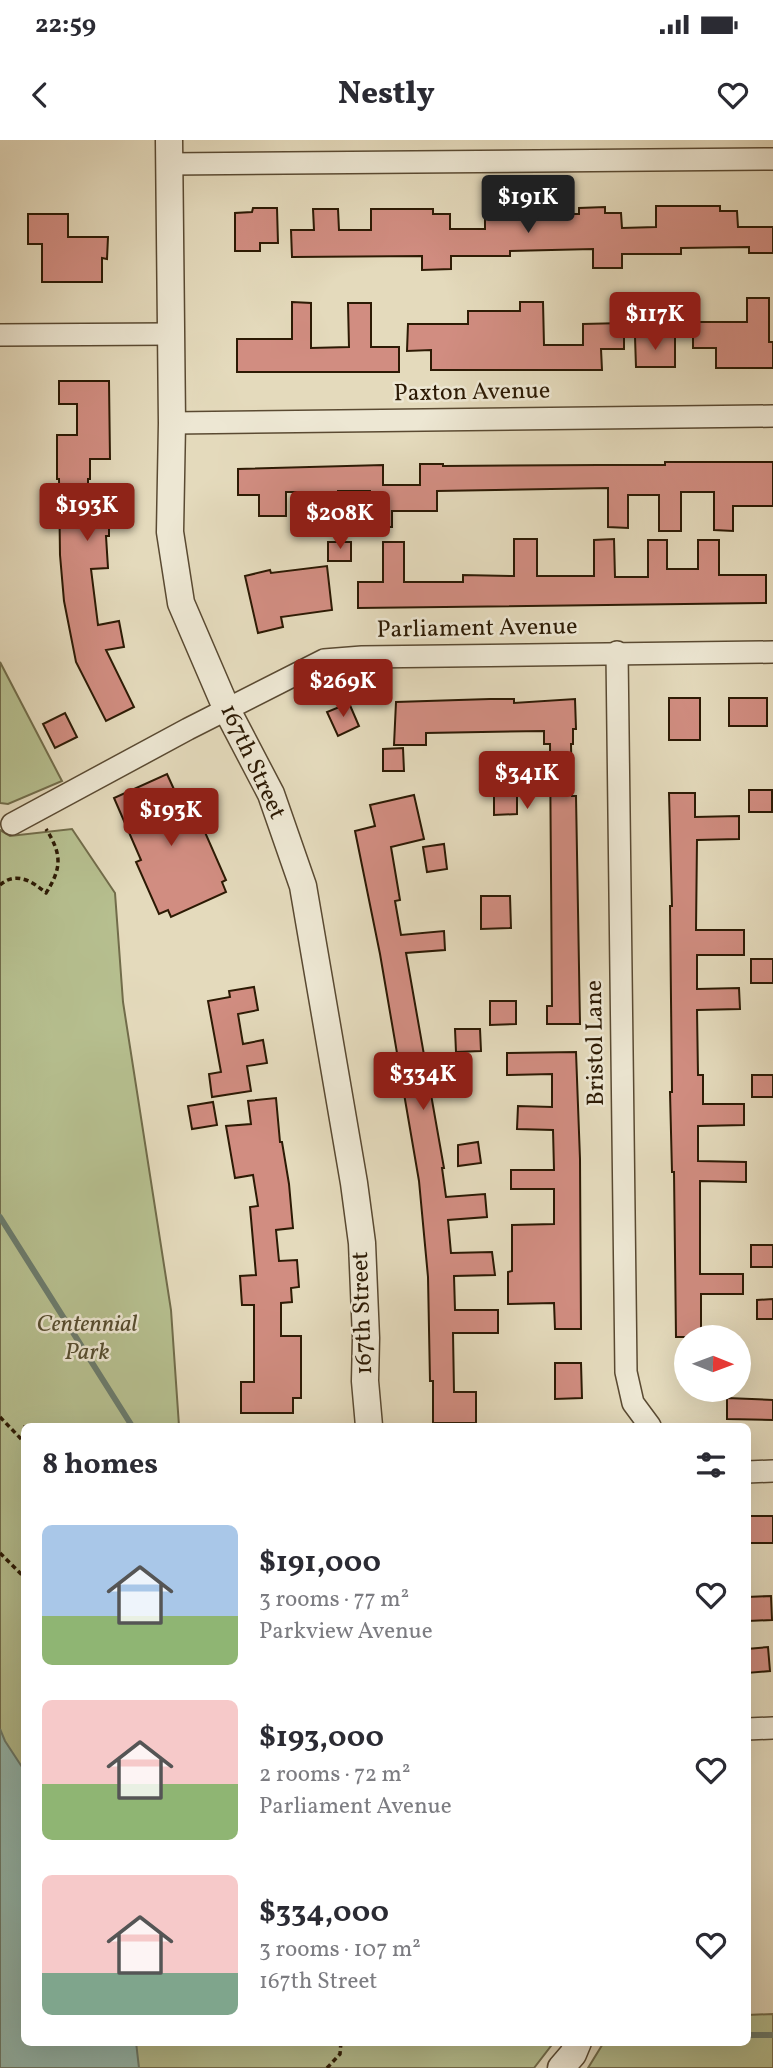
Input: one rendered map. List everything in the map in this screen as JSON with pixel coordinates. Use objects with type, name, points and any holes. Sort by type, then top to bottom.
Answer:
[{"type":"street","points":[[471,140],[471,162]]},
{"type":"street","points":[[169,152],[471,162],[773,159]]},
{"type":"street","name":"167th Street","points":[[169,152],[172,423],[170,532],[181,603],[227,710],[271,794],[303,886],[360,1231],[369,1423]]},
{"type":"street","points":[[0,335],[171,334]]},
{"type":"street","name":"Paxton Avenue","points":[[172,423],[773,416]]},
{"type":"street","name":"Parliament Avenue","points":[[12,824],[324,660],[617,652],[773,652]]},
{"type":"street","name":"Bristol Lane","points":[[617,652],[626,1371],[633,1403],[648,1423]]},
{"type":"street","points":[[751,1472],[773,1471]]},
{"type":"street","points":[[751,1729],[773,1728]]},
{"type":"street","points":[[561,2068],[576,2046]]},
{"type":"path","points":[[0,886],[6,880],[18,878],[34,883],[46,893],[56,878],[59,867],[52,839],[43,824]]},
{"type":"path","points":[[0,1417],[21,1439]]},
{"type":"path","points":[[0,1553],[21,1574]]},
{"type":"path","points":[[327,2068],[340,2054],[341,2046]]},
{"type":"green space","points":[[0,662],[62,781],[8,804],[0,803]]},
{"type":"green space","name":"Centennial Park","points":[[72,829],[115,893],[123,1002],[171,1310],[179,1423],[21,1423],[21,2046],[551,2046],[534,2068],[0,2068],[0,830],[10,836]]},
{"type":"green space","points":[[773,2014],[773,2068],[588,2068],[602,2046],[751,2046],[751,2015]]},
{"type":"water","points":[[0,1729],[21,1765],[21,2046],[136,2046],[139,2068],[0,2068]]},
{"type":"building","points":[[656,206],[720,206],[720,211],[737,211],[738,227],[773,227],[773,253],[749,253],[749,247],[681,248],[681,254],[622,254],[622,268],[593,268],[593,249],[510,251],[510,256],[451,256],[451,269],[422,270],[422,256],[292,257],[291,230],[314,230],[313,209],[338,209],[339,230],[371,230],[371,209],[433,209],[433,214],[450,214],[450,229],[485,229],[485,208],[549,208],[549,214],[579,214],[579,208],[605,207],[605,213],[621,213],[622,228],[656,227]]},
{"type":"building","points":[[253,208],[277,208],[278,243],[260,243],[260,251],[235,251],[235,213],[252,212]]},
{"type":"building","points":[[28,214],[68,214],[68,237],[108,237],[107,259],[102,258],[102,282],[42,282],[42,244],[28,244]]},
{"type":"building","points":[[747,298],[769,298],[769,342],[773,342],[773,368],[716,368],[716,348],[693,348],[693,322],[747,322]]},
{"type":"building","points":[[292,302],[311,303],[311,348],[349,347],[348,303],[371,303],[371,347],[399,347],[399,372],[237,372],[237,339],[292,339]]},
{"type":"building","points":[[520,302],[543,302],[544,345],[583,345],[583,324],[624,323],[624,349],[601,349],[602,370],[431,370],[431,350],[407,351],[408,324],[468,324],[468,311],[520,311]]},
{"type":"building","points":[[675,336],[675,367],[636,367],[635,337]]},
{"type":"building","points":[[59,381],[109,381],[110,459],[90,459],[88,479],[88,510],[109,510],[109,536],[106,536],[108,568],[91,569],[98,625],[119,621],[124,647],[106,650],[134,707],[106,721],[76,662],[64,601],[57,435],[77,435],[77,404],[59,404]]},
{"type":"building","points":[[665,462],[773,462],[773,506],[733,506],[733,531],[714,530],[714,492],[681,492],[681,531],[659,531],[659,495],[628,495],[628,528],[608,527],[608,488],[437,491],[437,511],[392,511],[392,527],[371,527],[370,491],[338,491],[339,527],[317,527],[317,492],[286,492],[286,516],[259,516],[259,495],[238,495],[238,469],[383,465],[383,485],[420,485],[420,464],[665,465]]},
{"type":"building","points":[[514,539],[537,539],[537,576],[594,576],[594,540],[614,539],[615,577],[648,577],[648,540],[667,540],[667,569],[698,569],[698,540],[719,540],[719,575],[766,575],[766,603],[358,608],[358,582],[383,582],[383,542],[404,542],[404,582],[463,582],[463,575],[514,576]]},
{"type":"building","points":[[328,542],[351,542],[351,561],[328,561]]},
{"type":"building","points":[[327,566],[332,610],[281,617],[283,627],[258,633],[245,576],[270,570],[271,573]]},
{"type":"building","points":[[669,698],[700,698],[700,740],[669,740]]},
{"type":"building","points":[[729,698],[767,698],[767,726],[729,726]]},
{"type":"building","points":[[514,699],[514,703],[575,699],[576,729],[573,729],[571,744],[572,796],[576,796],[580,1024],[547,1024],[547,1006],[552,1006],[550,744],[544,744],[544,731],[426,733],[426,745],[394,745],[396,702]]},
{"type":"building","points":[[349,703],[359,726],[338,736],[327,712]]},
{"type":"building","points":[[65,713],[77,737],[55,748],[43,724]]},
{"type":"building","points":[[403,748],[404,771],[383,771],[383,749]]},
{"type":"building","points":[[506,761],[506,785],[492,785],[489,762]]},
{"type":"building","points":[[167,774],[187,818],[197,814],[226,880],[222,882],[226,892],[171,917],[168,910],[159,914],[136,862],[141,860],[114,798]]},
{"type":"building","points":[[749,790],[772,790],[772,812],[749,812]]},
{"type":"building","points":[[494,793],[517,793],[517,814],[494,815]]},
{"type":"building","points":[[669,793],[695,793],[695,817],[739,816],[739,839],[697,840],[696,930],[744,930],[744,955],[697,955],[697,989],[739,988],[740,1009],[697,1010],[698,1075],[703,1075],[703,1104],[744,1104],[744,1125],[698,1126],[698,1161],[746,1162],[746,1182],[700,1181],[700,1274],[743,1274],[743,1294],[701,1294],[701,1325],[676,1325],[670,1092],[672,906]]},
{"type":"building","points":[[414,795],[424,839],[391,847],[400,900],[395,901],[401,935],[444,931],[445,950],[406,953],[444,1168],[446,1197],[485,1194],[487,1217],[448,1220],[451,1253],[492,1252],[495,1275],[454,1276],[455,1310],[498,1310],[498,1333],[453,1333],[454,1392],[476,1392],[476,1423],[433,1423],[428,1277],[419,1181],[380,954],[355,831],[375,826],[370,805]]},
{"type":"building","points":[[444,844],[447,869],[427,872],[423,847]]},
{"type":"building","points":[[481,896],[510,896],[511,928],[481,929]]},
{"type":"building","points":[[751,959],[773,959],[773,983],[751,983]]},
{"type":"building","points":[[254,987],[258,1010],[238,1014],[243,1044],[263,1040],[267,1063],[247,1066],[251,1091],[212,1097],[209,1074],[221,1072],[208,1001],[230,997],[229,991]]},
{"type":"building","points":[[490,1001],[516,1001],[516,1024],[490,1025]]},
{"type":"building","points":[[455,1029],[480,1029],[481,1051],[456,1052]]},
{"type":"building","points":[[576,1052],[581,1329],[555,1329],[554,1303],[508,1304],[508,1272],[512,1271],[512,1225],[554,1224],[554,1189],[511,1189],[511,1170],[554,1170],[553,1130],[517,1129],[518,1106],[552,1107],[552,1074],[507,1075],[507,1053]]},
{"type":"building","points":[[752,1075],[773,1075],[773,1097],[752,1097]]},
{"type":"building","points":[[276,1098],[293,1228],[276,1230],[279,1261],[297,1260],[299,1287],[291,1288],[292,1302],[281,1303],[281,1336],[301,1336],[301,1398],[293,1398],[293,1413],[241,1413],[241,1382],[254,1382],[254,1305],[242,1305],[240,1276],[256,1275],[250,1207],[258,1206],[253,1175],[235,1178],[226,1126],[251,1124],[248,1101]]},
{"type":"building","points":[[213,1102],[217,1125],[192,1129],[188,1106]]},
{"type":"building","points":[[478,1142],[481,1163],[458,1166],[458,1145]]},
{"type":"building","points":[[751,1245],[773,1245],[773,1267],[751,1267]]},
{"type":"building","points":[[773,1299],[773,1319],[757,1319],[757,1300]]},
{"type":"building","points":[[555,1363],[581,1363],[582,1398],[555,1399]]},
{"type":"building","points":[[773,1400],[773,1420],[727,1419],[727,1402]]},
{"type":"building","points":[[751,1516],[773,1516],[773,1543],[751,1543]]},
{"type":"building","points":[[771,1596],[772,1620],[751,1621],[751,1597]]},
{"type":"building","points":[[768,1647],[770,1671],[751,1673],[751,1649]]},
{"type":"waterway","points":[[0,1217],[130,1423]]},
{"type":"waterway","points":[[751,2035],[773,2035]]}]
